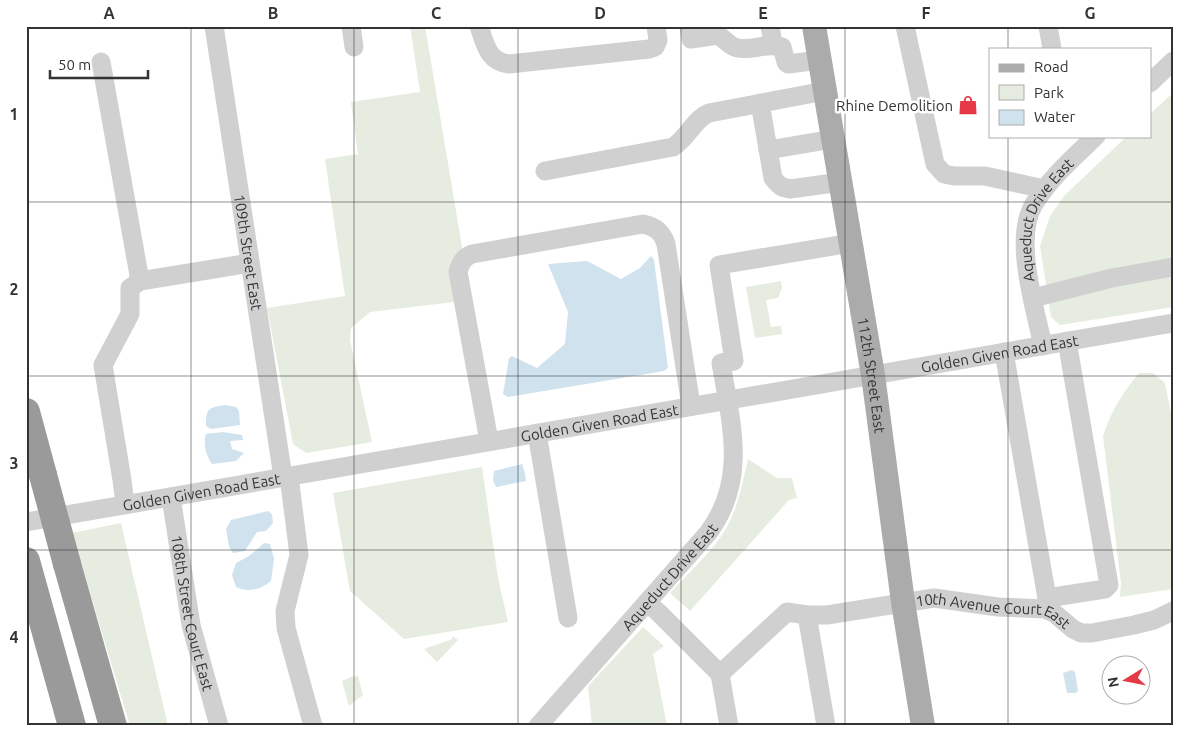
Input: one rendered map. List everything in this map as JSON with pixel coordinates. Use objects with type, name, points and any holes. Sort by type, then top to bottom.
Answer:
[{"type":"highway","points":[[26,412],[113,726]]},
{"type":"highway","points":[[28,566],[72,726]]},
{"type":"main road","name":"112th Street East","points":[[814,26],[873,375],[923,726]]},
{"type":"street","name":"109th Street East","points":[[214,26],[250,263],[299,555],[285,611],[286,628],[313,726]]},
{"type":"street","points":[[351,26],[354,47]]},
{"type":"street","points":[[479,26],[492,57],[500,63],[509,64],[650,49],[655,47],[658,40],[656,26]]},
{"type":"street","points":[[688,26],[691,39],[718,35],[736,48],[748,49],[772,35],[782,47],[788,64],[820,60]]},
{"type":"street","points":[[905,26],[936,164],[944,174],[954,176],[985,176],[1044,189]]},
{"type":"street","points":[[1048,26],[1052,48]]},
{"type":"street","points":[[1152,81],[1173,61]]},
{"type":"street","points":[[101,62],[140,281]]},
{"type":"street","points":[[545,171],[673,147],[679,144],[703,116],[760,103],[825,92]]},
{"type":"street","points":[[760,103],[773,178],[778,184],[790,189],[840,182]]},
{"type":"street","name":"Aqueduct Drive East","points":[[1043,346],[1024,240],[1026,226],[1033,205],[1044,189],[1078,144],[1092,138]]},
{"type":"street","points":[[768,150],[833,140]]},
{"type":"street","points":[[489,441],[458,272],[460,262],[472,254],[643,224],[657,230],[663,236],[666,244],[691,406]]},
{"type":"street","name":"Aqueduct Drive East","points":[[538,726],[653,607],[716,522],[730,491],[734,454],[721,363],[734,361],[719,265],[851,243]]},
{"type":"street","points":[[124,505],[122,480],[103,365],[130,314],[130,288],[140,281],[250,263]]},
{"type":"street","points":[[1033,298],[1112,278],[1173,267]]},
{"type":"street","name":"Golden Given Road East","points":[[26,522],[1173,323]]},
{"type":"street","points":[[1004,352],[1046,604],[1105,588],[1109,585],[1068,341]]},
{"type":"street","points":[[537,432],[568,618]]},
{"type":"street","name":"108th Street Court East","points":[[171,497],[191,625],[219,726]]},
{"type":"street","name":"10th Avenue Court East","points":[[720,674],[787,612],[807,616],[827,615],[934,598],[998,608],[1046,604],[1073,629],[1081,633],[1092,633],[1154,620],[1173,611]]},
{"type":"street","points":[[653,607],[720,674],[729,726]]},
{"type":"street","points":[[807,616],[826,726]]},
{"type":"green space","points":[[410,26],[425,26],[463,253],[452,285],[454,302],[370,312],[351,328],[350,340],[372,442],[306,453],[293,444],[267,308],[345,296],[325,159],[358,154],[351,102],[420,92]]},
{"type":"green space","points":[[1173,93],[1173,307],[1060,325],[1051,317],[1040,246],[1050,216],[1064,196],[1125,138],[1152,138],[1152,112]]},
{"type":"green space","points":[[781,281],[782,288],[778,298],[766,300],[771,327],[781,326],[782,334],[755,338],[746,287]]},
{"type":"green space","points":[[1139,373],[1153,373],[1165,383],[1173,423],[1173,589],[1120,597],[1121,583],[1103,436],[1118,403]]},
{"type":"green space","points":[[748,459],[777,478],[792,478],[797,498],[789,500],[690,611],[670,593],[710,550],[732,518]]},
{"type":"green space","points":[[482,467],[498,578],[508,622],[404,639],[350,591],[333,493]]},
{"type":"green space","points":[[121,523],[168,726],[130,726],[72,533]]},
{"type":"green space","points":[[643,627],[664,646],[653,654],[667,726],[592,726],[588,686]]},
{"type":"green space","points":[[453,636],[458,640],[437,662],[424,649],[452,639]]},
{"type":"green space","points":[[358,676],[363,695],[349,706],[342,681]]},
{"type":"water","points":[[651,256],[654,260],[668,368],[664,371],[508,397],[503,394],[509,358],[512,356],[537,368],[565,344],[568,312],[548,264],[587,261],[621,279],[640,268]]},
{"type":"water","points":[[225,405],[236,407],[239,411],[240,425],[211,429],[206,426],[209,410]]},
{"type":"water","points":[[223,432],[242,435],[243,440],[230,441],[232,449],[244,453],[236,461],[212,464],[206,450],[206,434]]},
{"type":"water","points":[[522,464],[526,481],[496,487],[493,480],[494,471]]},
{"type":"water","points":[[268,511],[272,514],[273,523],[266,531],[257,532],[245,551],[233,553],[229,547],[226,529],[231,520]]},
{"type":"water","points":[[264,543],[270,544],[274,559],[271,581],[255,589],[245,590],[236,587],[232,575],[236,563],[249,556]]},
{"type":"water","points":[[1072,670],[1075,672],[1078,691],[1076,693],[1067,693],[1063,673]]},
{"type":"place","name":"Rhine Demolition","points":[[968,105]]}]
